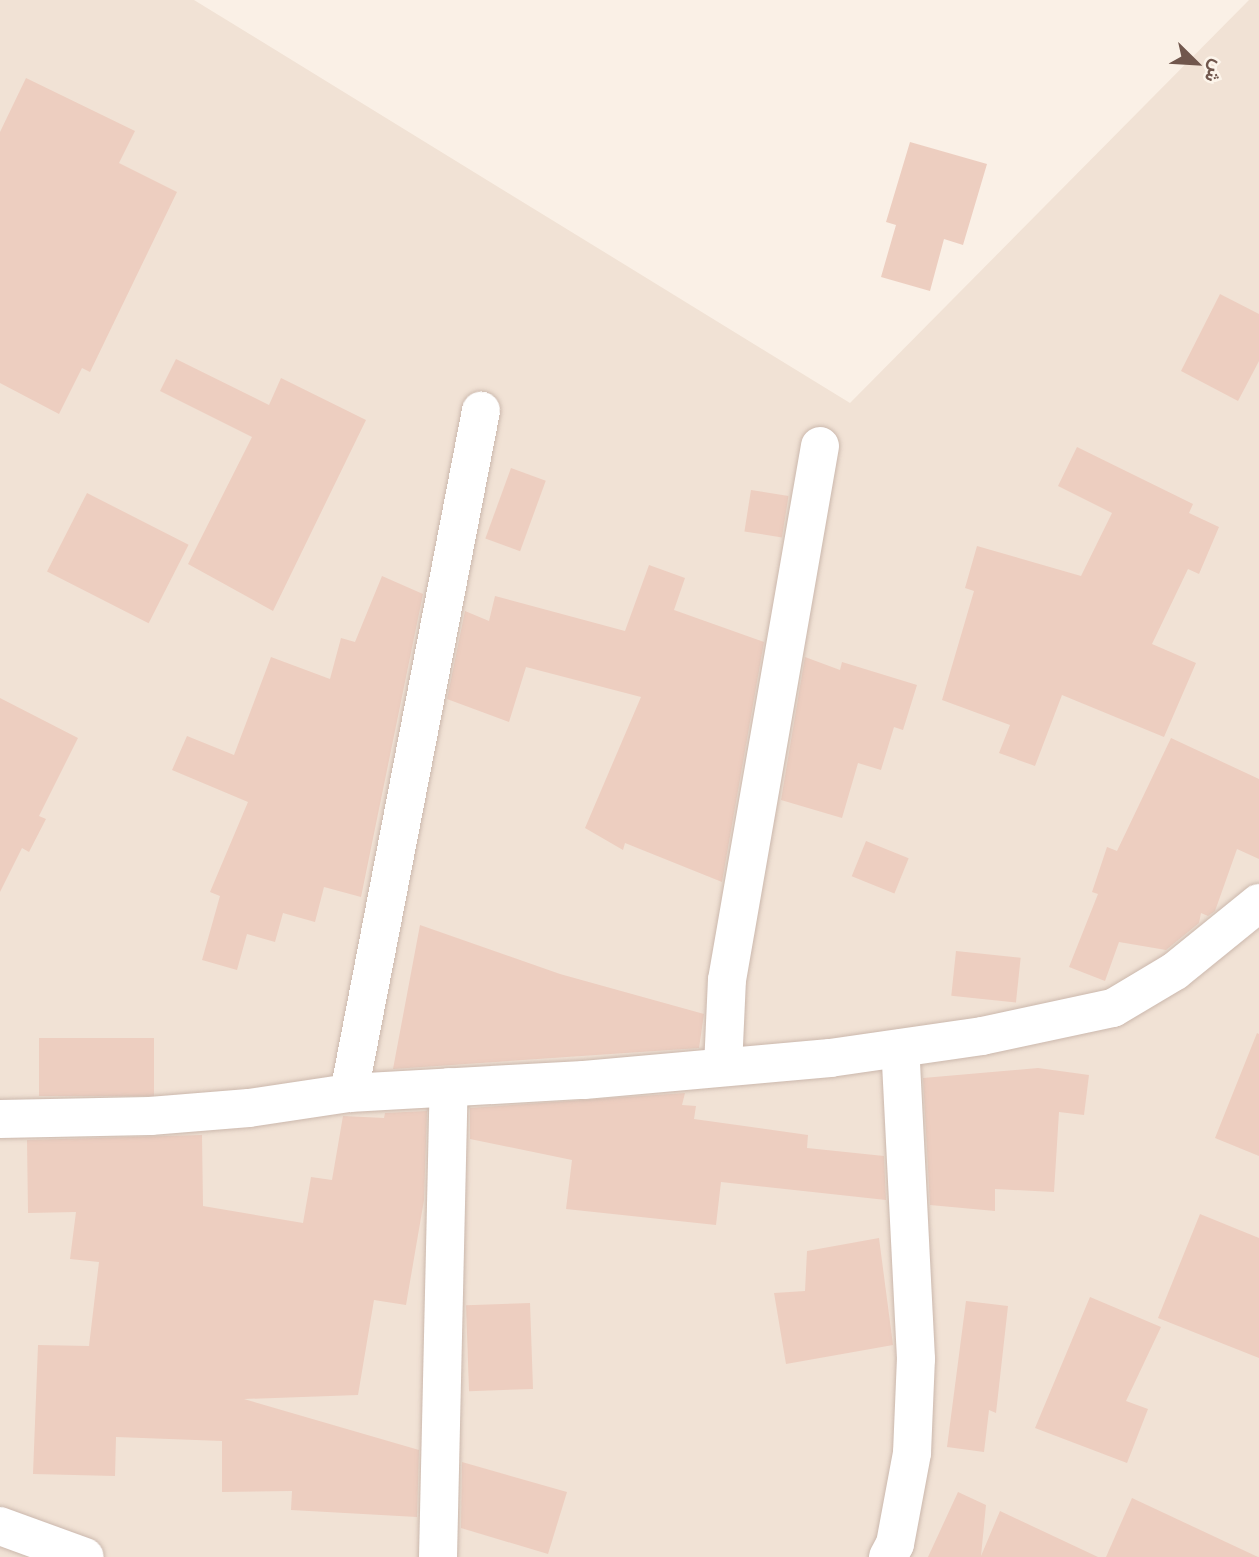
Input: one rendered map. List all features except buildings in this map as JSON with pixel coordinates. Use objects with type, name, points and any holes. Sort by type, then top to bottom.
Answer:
[{"type":"street","points":[[349,1093],[481,411]]},
{"type":"street","points":[[723,1068],[727,980],[820,446]]},
{"type":"street","points":[[0,1119],[175,1114],[349,1093],[723,1068],[982,1036],[1113,1008],[1175,971],[1259,903]]},
{"type":"street","points":[[888,1557],[895,1544],[912,1453],[916,1359],[900,1048]]},
{"type":"street","points":[[438,1557],[449,1087]]},
{"type":"street","points":[[0,1526],[85,1557]]},
{"type":"shaded area","points":[[0,0],[194,0],[850,403],[1249,0],[1259,0],[1259,1557],[0,1557]]}]
